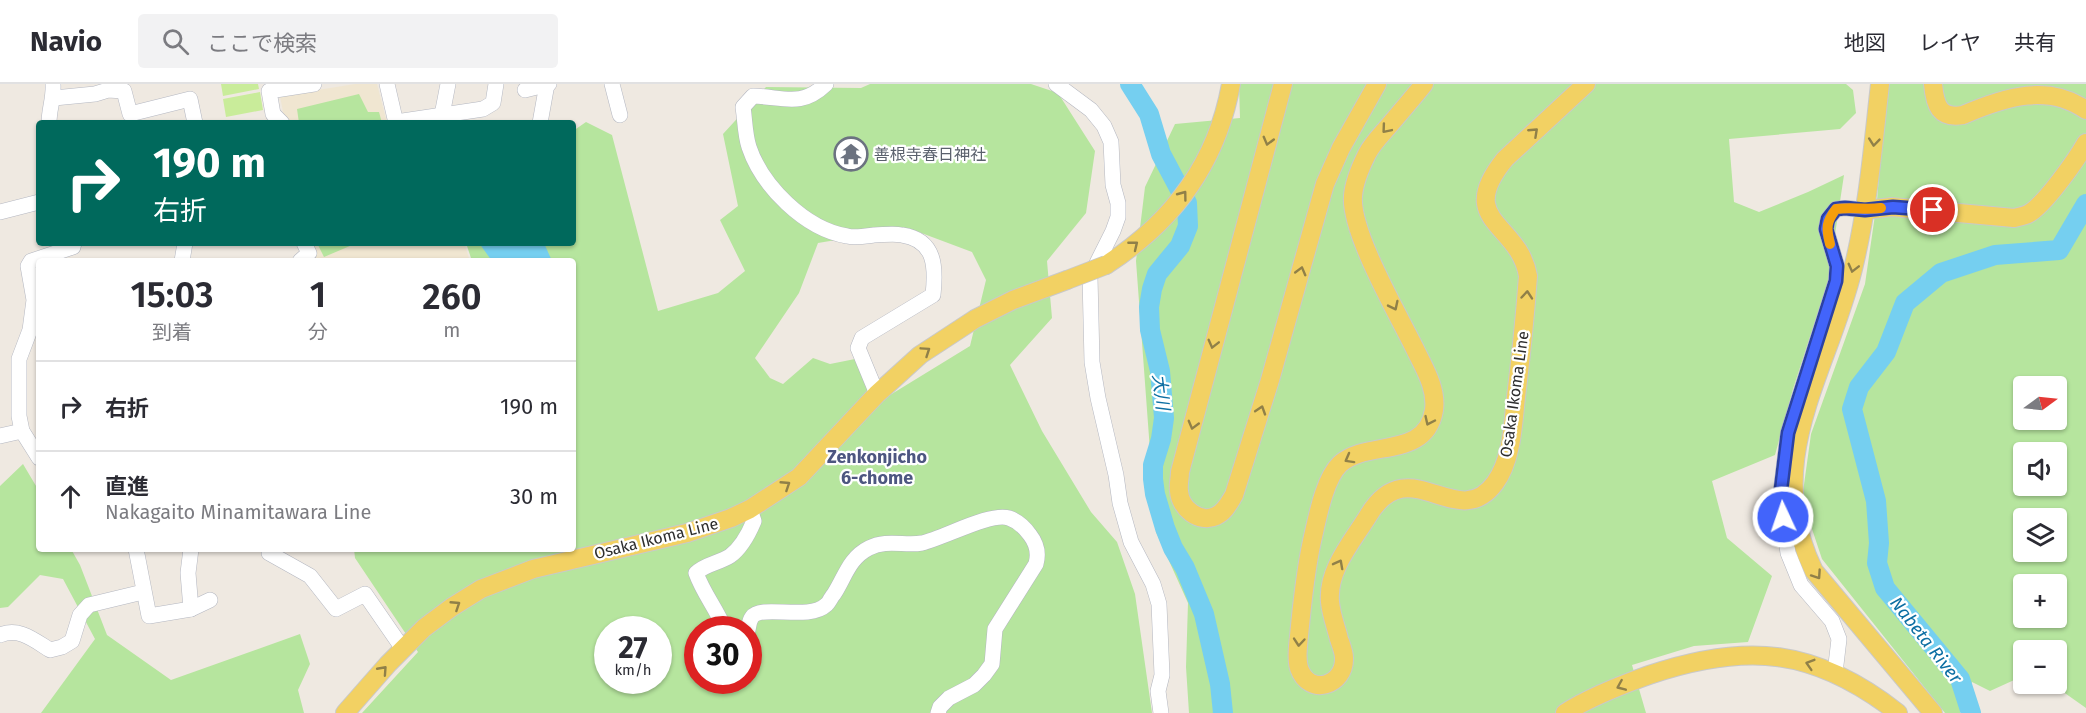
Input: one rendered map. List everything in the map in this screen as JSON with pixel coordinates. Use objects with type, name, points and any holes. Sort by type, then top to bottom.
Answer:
[{"type":"main road","name":"Osaka Ikoma Line","points":[[351,706],[406,645],[452,607],[481,589],[533,569],[687,533],[731,518],[799,477],[877,394],[920,355],[975,319],[1012,300],[1106,265],[1132,248],[1160,223],[1184,194],[1203,165],[1221,124],[1230,84]]},
{"type":"main road","points":[[1282,84],[1180,472],[1179,492],[1183,504],[1200,518],[1214,517],[1224,510],[1234,495],[1286,327],[1325,184],[1341,148],[1377,84]]},
{"type":"main road","name":"Osaka Ikoma Line","points":[[1424,84],[1369,150],[1359,171],[1353,197],[1360,235],[1430,379],[1434,410],[1425,429],[1416,439],[1405,444],[1349,457],[1332,473],[1316,522],[1304,579],[1297,663],[1302,677],[1320,686],[1331,683],[1341,671],[1344,659],[1330,603],[1332,579],[1374,504],[1386,493],[1402,487],[1415,487],[1458,501],[1469,500],[1484,495],[1502,471],[1511,437],[1528,276],[1526,262],[1521,253],[1489,215],[1486,205],[1487,189],[1495,172],[1505,159],[1584,86]]},
{"type":"main road","points":[[1880,84],[1865,210],[1853,271],[1803,420],[1792,476],[1794,505],[1803,550],[1814,571],[1933,713]]},
{"type":"main road","points":[[1933,84],[1936,104],[1944,113],[1953,117],[1963,115],[2033,85],[2048,84],[2063,89],[2078,100],[2086,110]]},
{"type":"main road","points":[[1865,210],[1893,207],[2014,218],[2027,214],[2039,205],[2086,143]]},
{"type":"main road","points":[[1565,713],[1638,679],[1678,665],[1717,656],[1756,654],[1785,657],[1835,673],[1873,694],[1898,713]]},
{"type":"street","points":[[274,120],[269,91],[314,84]]},
{"type":"street","points":[[387,84],[396,120]]},
{"type":"street","points":[[442,115],[448,84]]},
{"type":"street","points":[[409,120],[483,109],[493,103],[496,84]]},
{"type":"street","points":[[525,90],[548,84],[541,120]]},
{"type":"street","points":[[612,84],[620,115]]},
{"type":"street","points":[[826,84],[814,96],[793,100],[753,96],[743,106],[749,146],[760,173],[791,207],[824,228],[847,236],[903,235],[918,241],[932,254],[935,272],[933,295],[862,338],[858,348],[877,394]]},
{"type":"street","points":[[1056,84],[1091,110],[1104,126],[1111,142],[1113,185],[1118,203],[1118,217],[1090,277],[1092,362],[1120,503],[1131,542],[1153,584],[1159,604],[1162,675],[1158,691],[1161,713]]},
{"type":"street","points":[[49,120],[53,91],[95,94],[108,90],[124,91],[130,114],[190,99],[194,120]]},
{"type":"street","points":[[0,212],[36,203]]},
{"type":"street","points":[[1835,673],[1839,639],[1832,621],[1801,585],[1788,553],[1780,498],[1788,433],[1836,281],[1837,266],[1826,229],[1828,219],[1836,209],[1865,210]]},
{"type":"street","points":[[40,258],[73,246]]},
{"type":"street","points":[[303,258],[309,253],[306,246]]},
{"type":"street","points":[[36,259],[31,261],[28,266],[34,300],[30,330],[19,359],[19,416],[22,431],[36,453]]},
{"type":"street","points":[[0,436],[22,431]]},
{"type":"street","points":[[719,616],[702,591],[696,573],[701,568],[730,556],[748,536],[754,521],[750,508]]},
{"type":"street","points":[[753,616],[770,612],[807,613],[826,606],[853,558],[870,547],[893,542],[921,543],[967,526],[1001,517],[1010,518],[1024,526],[1035,541],[1038,556],[1036,564],[995,629],[992,664],[974,685],[950,698],[940,707],[938,713]]},
{"type":"street","points":[[136,552],[149,616],[191,609],[210,600]]},
{"type":"street","points":[[191,552],[188,573],[191,609]]},
{"type":"street","points":[[269,552],[310,576],[336,609],[365,594],[406,645]]},
{"type":"street","points":[[0,635],[7,632],[22,633],[50,650],[62,647],[72,641],[80,615],[89,606],[143,592]]},
{"type":"shaded area","points":[[355,84],[377,84],[386,120],[284,120],[280,96]]},
{"type":"shaded area","points":[[310,246],[465,246],[469,258],[316,258]]},
{"type":"green space","points":[[221,84],[258,84],[259,89],[223,96]]},
{"type":"green space","points":[[870,84],[1031,84],[1058,93],[1095,151],[1086,213],[1047,261],[1052,318],[1010,365],[1042,431],[1091,512],[1117,542],[1135,594],[1152,713],[362,713],[418,652],[355,558],[354,552],[576,552],[576,258],[541,258],[543,246],[576,246],[576,129],[586,122],[612,135],[658,311],[718,293],[745,271],[720,220],[738,206],[723,134],[766,87],[861,88]],"holes":[[[908,228],[972,252],[986,280],[970,346],[877,403],[855,359],[830,364],[813,358],[783,384],[770,378],[755,358],[799,293],[818,243]]]},
{"type":"green space","points":[[1239,84],[1846,84],[1853,90],[1856,113],[1840,129],[1729,139],[1734,202],[1759,212],[1844,175],[1828,281],[1793,389],[1775,455],[1712,481],[1727,538],[1772,576],[1748,642],[1694,646],[1632,665],[1646,713],[1189,713],[1186,667],[1188,603],[1156,532],[1136,261],[1145,187],[1175,124],[1240,118]]},
{"type":"green space","points":[[1886,84],[2086,84],[2086,708],[2066,694],[2067,640],[2013,640],[2013,681],[1990,691],[1972,682],[1960,713],[1945,713],[1822,559],[1802,499],[1811,434],[1865,284],[1877,201]]},
{"type":"green space","points":[[260,92],[263,110],[226,117],[223,99]]},
{"type":"green space","points":[[359,94],[368,112],[379,112],[381,120],[299,120],[297,109]]},
{"type":"green space","points":[[318,246],[350,246],[324,257]]},
{"type":"green space","points":[[467,246],[487,246],[492,258],[471,258]]},
{"type":"green space","points":[[23,464],[36,486],[36,552],[73,552],[107,635],[171,680],[300,634],[310,664],[298,690],[304,713],[41,713],[95,639],[63,579],[40,575],[8,607],[0,608],[0,486]]},
{"type":"water","points":[[481,246],[545,246],[551,258],[490,258]]},
{"type":"waterway","name":"大川","points":[[1130,84],[1149,114],[1161,154],[1187,203],[1188,226],[1180,246],[1157,274],[1149,307],[1150,330],[1160,371],[1164,418],[1161,439],[1153,465],[1153,479],[1165,528],[1204,614],[1220,684],[1223,713]]},
{"type":"waterway","name":"Nabeta River","points":[[1971,713],[1960,679],[1885,588],[1877,563],[1879,543],[1876,501],[1852,409],[1859,387],[1886,352],[1905,303],[1941,273],[1995,255],[2059,250],[2086,204]]},
{"type":"slow traffic","points":[[1830,244],[1826,229],[1828,219],[1836,209],[1881,208]]},
{"type":"place","name":"善根寺春日神社","points":[[851,154]]},
{"type":"district","name":"Zenkonjicho 6-chome","points":[[877,467]]},
{"type":"route","points":[[1783,517],[1780,498],[1788,433],[1836,281],[1837,266],[1826,229],[1828,219],[1836,209],[1845,208],[1865,210],[1893,207],[1933,210]]}]
